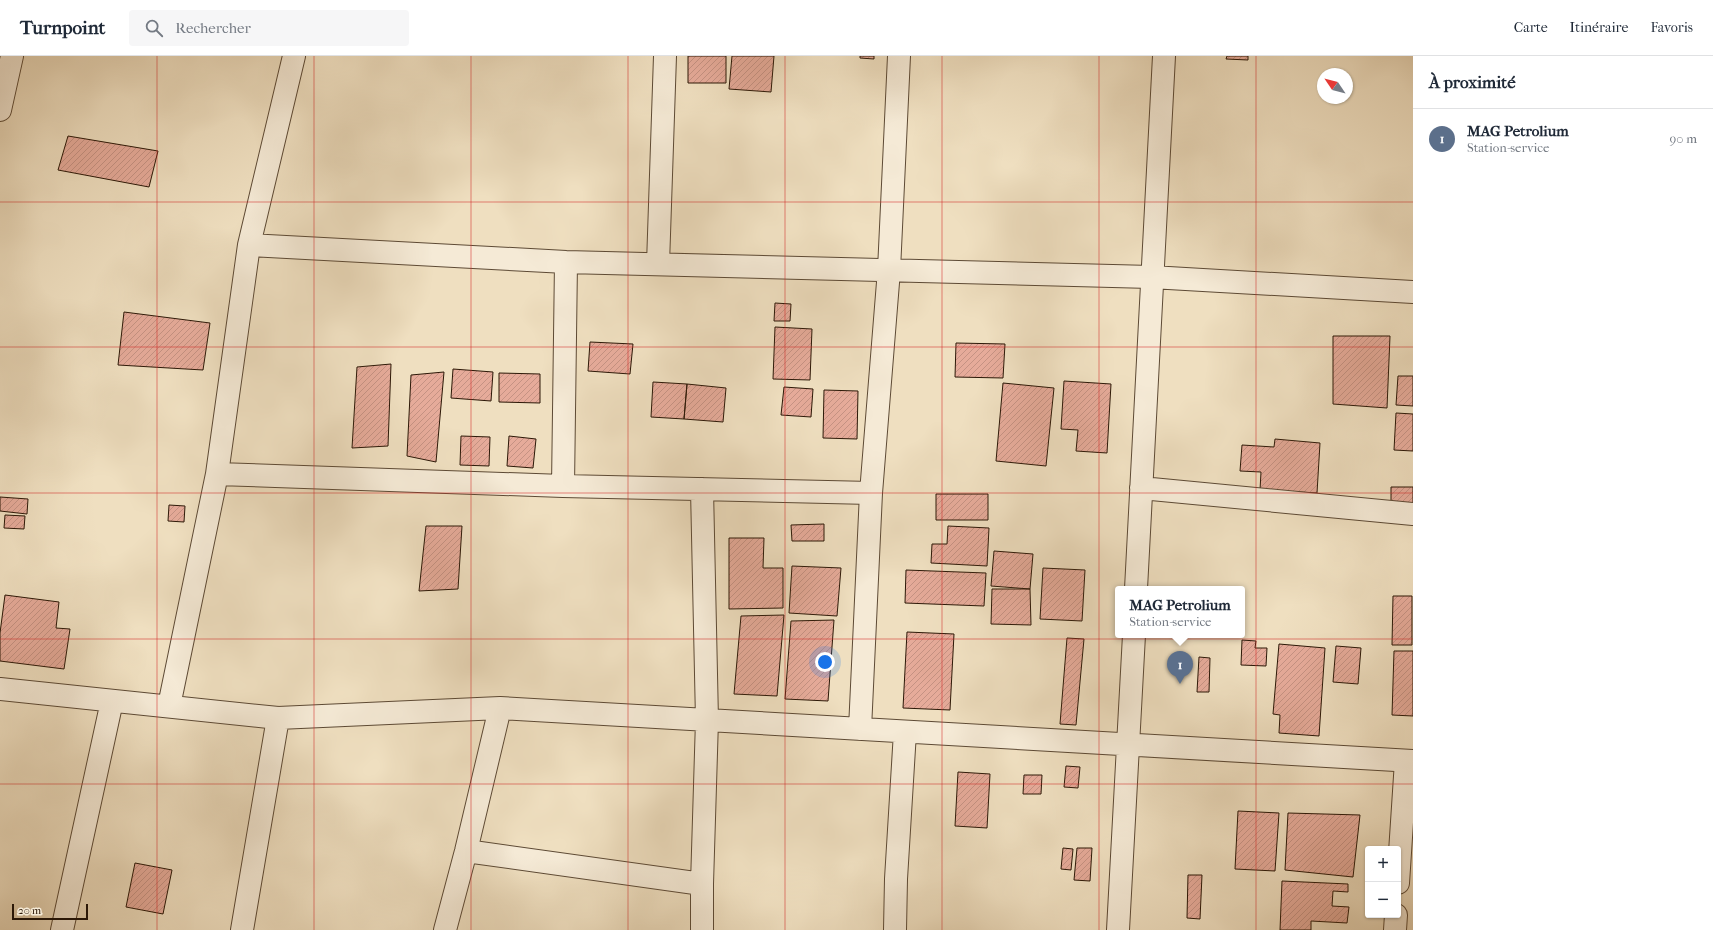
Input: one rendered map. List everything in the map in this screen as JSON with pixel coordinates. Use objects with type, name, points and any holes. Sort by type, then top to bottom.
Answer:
[{"type":"street","points":[[0,110],[12,56]]},
{"type":"street","points":[[169,706],[217,474],[249,245],[294,56]]},
{"type":"street","points":[[658,264],[665,56]]},
{"type":"street","points":[[860,729],[871,493],[889,270],[899,56]]},
{"type":"street","points":[[1136,586],[1151,277],[1164,56]]},
{"type":"street","points":[[249,245],[566,262],[1151,277],[1413,292]]},
{"type":"street","points":[[564,486],[566,262]]},
{"type":"street","points":[[217,474],[564,486],[871,493]]},
{"type":"street","points":[[1141,488],[1413,514]]},
{"type":"street","points":[[702,489],[708,720],[702,884],[702,930]]},
{"type":"street","points":[[1118,930],[1134,638]]},
{"type":"street","points":[[0,689],[278,718],[500,708],[1409,761],[1401,849]]},
{"type":"street","points":[[62,930],[112,701]]},
{"type":"street","points":[[445,930],[466,851],[500,708]]},
{"type":"street","points":[[242,930],[278,718]]},
{"type":"street","points":[[895,930],[896,879],[905,732]]},
{"type":"street","points":[[466,851],[702,884]]},
{"type":"street","points":[[1395,930],[1396,918]]},
{"type":"building","points":[[688,56],[726,56],[726,83],[688,83]]},
{"type":"building","points":[[732,56],[774,56],[771,92],[729,89]]},
{"type":"building","points":[[860,56],[874,56],[874,59],[860,58]]},
{"type":"building","points":[[1227,56],[1248,56],[1248,60],[1226,59]]},
{"type":"building","points":[[68,136],[158,151],[149,187],[58,170]]},
{"type":"building","points":[[775,303],[791,304],[790,321],[774,321]]},
{"type":"building","points":[[124,312],[210,323],[203,370],[118,365]]},
{"type":"building","points":[[775,327],[812,329],[810,380],[773,379]]},
{"type":"building","points":[[1333,336],[1390,336],[1387,408],[1333,404]]},
{"type":"building","points":[[590,342],[633,344],[630,374],[588,371]]},
{"type":"building","points":[[956,343],[1005,344],[1003,378],[955,377]]},
{"type":"building","points":[[391,364],[388,446],[352,448],[357,367]]},
{"type":"building","points":[[453,369],[493,372],[491,401],[451,398]]},
{"type":"building","points":[[444,372],[436,462],[407,456],[411,375]]},
{"type":"building","points":[[499,373],[540,374],[540,403],[499,402]]},
{"type":"building","points":[[1398,376],[1413,376],[1413,406],[1396,405]]},
{"type":"building","points":[[1064,381],[1111,384],[1107,453],[1076,451],[1078,430],[1061,429]]},
{"type":"building","points":[[653,382],[687,384],[684,419],[651,417]]},
{"type":"building","points":[[1003,383],[1054,388],[1046,466],[996,461]]},
{"type":"building","points":[[687,384],[726,388],[723,422],[684,419]]},
{"type":"building","points":[[784,387],[813,389],[811,417],[781,415]]},
{"type":"building","points":[[824,390],[858,391],[857,439],[823,438]]},
{"type":"building","points":[[1396,413],[1413,414],[1413,451],[1394,450]]},
{"type":"building","points":[[461,436],[490,437],[489,466],[460,465]]},
{"type":"building","points":[[509,436],[536,439],[533,468],[507,466]]},
{"type":"building","points":[[1275,439],[1320,443],[1317,493],[1260,490],[1261,472],[1240,471],[1242,445],[1274,447]]},
{"type":"building","points":[[1391,487],[1413,487],[1413,504],[1391,504]]},
{"type":"building","points":[[936,494],[988,494],[988,520],[936,520]]},
{"type":"building","points":[[0,497],[28,499],[27,514],[0,511]]},
{"type":"building","points":[[169,505],[185,506],[184,522],[168,521]]},
{"type":"building","points":[[5,515],[25,516],[24,529],[4,528]]},
{"type":"building","points":[[824,524],[824,541],[792,541],[791,525]]},
{"type":"building","points":[[426,526],[462,526],[458,589],[419,591]]},
{"type":"building","points":[[948,526],[989,528],[987,566],[931,563],[932,544],[947,544]]},
{"type":"building","points":[[729,538],[764,538],[763,568],[783,568],[783,608],[729,609]]},
{"type":"building","points":[[994,551],[1033,554],[1030,589],[991,586]]},
{"type":"building","points":[[792,566],[841,568],[837,616],[789,613]]},
{"type":"building","points":[[1043,568],[1085,570],[1082,621],[1040,619]]},
{"type":"building","points":[[906,570],[986,573],[984,606],[905,603]]},
{"type":"building","points":[[992,589],[1030,589],[1031,625],[991,624]]},
{"type":"building","points":[[5,595],[59,602],[56,628],[70,629],[64,669],[0,661],[0,633]]},
{"type":"building","points":[[1393,596],[1412,596],[1412,645],[1392,645]]},
{"type":"building","points":[[784,615],[777,696],[734,694],[741,616]]},
{"type":"building","points":[[834,620],[828,701],[785,699],[791,621]]},
{"type":"building","points":[[907,632],[954,634],[950,710],[903,708]]},
{"type":"building","points":[[1067,638],[1084,639],[1076,725],[1060,724]]},
{"type":"building","points":[[1242,640],[1256,641],[1255,648],[1267,648],[1266,666],[1241,665]]},
{"type":"building","points":[[1279,644],[1325,648],[1319,736],[1279,733],[1280,715],[1273,714]]},
{"type":"building","points":[[1336,646],[1361,648],[1358,684],[1333,682]]},
{"type":"building","points":[[1394,651],[1413,651],[1413,716],[1392,715]]},
{"type":"building","points":[[1199,657],[1210,658],[1209,692],[1197,692]]},
{"type":"building","points":[[1066,766],[1080,767],[1078,788],[1064,787]]},
{"type":"building","points":[[958,772],[990,774],[987,828],[955,826]]},
{"type":"building","points":[[1024,775],[1042,775],[1041,794],[1023,794]]},
{"type":"building","points":[[1238,811],[1279,813],[1275,871],[1235,869]]},
{"type":"building","points":[[1288,813],[1360,815],[1353,877],[1285,870]]},
{"type":"building","points":[[1063,848],[1073,849],[1071,870],[1061,869]]},
{"type":"building","points":[[1077,848],[1092,848],[1090,881],[1074,880]]},
{"type":"building","points":[[135,863],[172,870],[163,914],[126,907]]},
{"type":"building","points":[[1188,875],[1202,875],[1200,919],[1187,918]]},
{"type":"building","points":[[1282,881],[1348,884],[1348,892],[1333,891],[1332,906],[1349,907],[1347,923],[1311,921],[1311,930],[1280,930]]},
{"type":"place","name":"MAG Petrolium","points":[[1180,684]]}]
